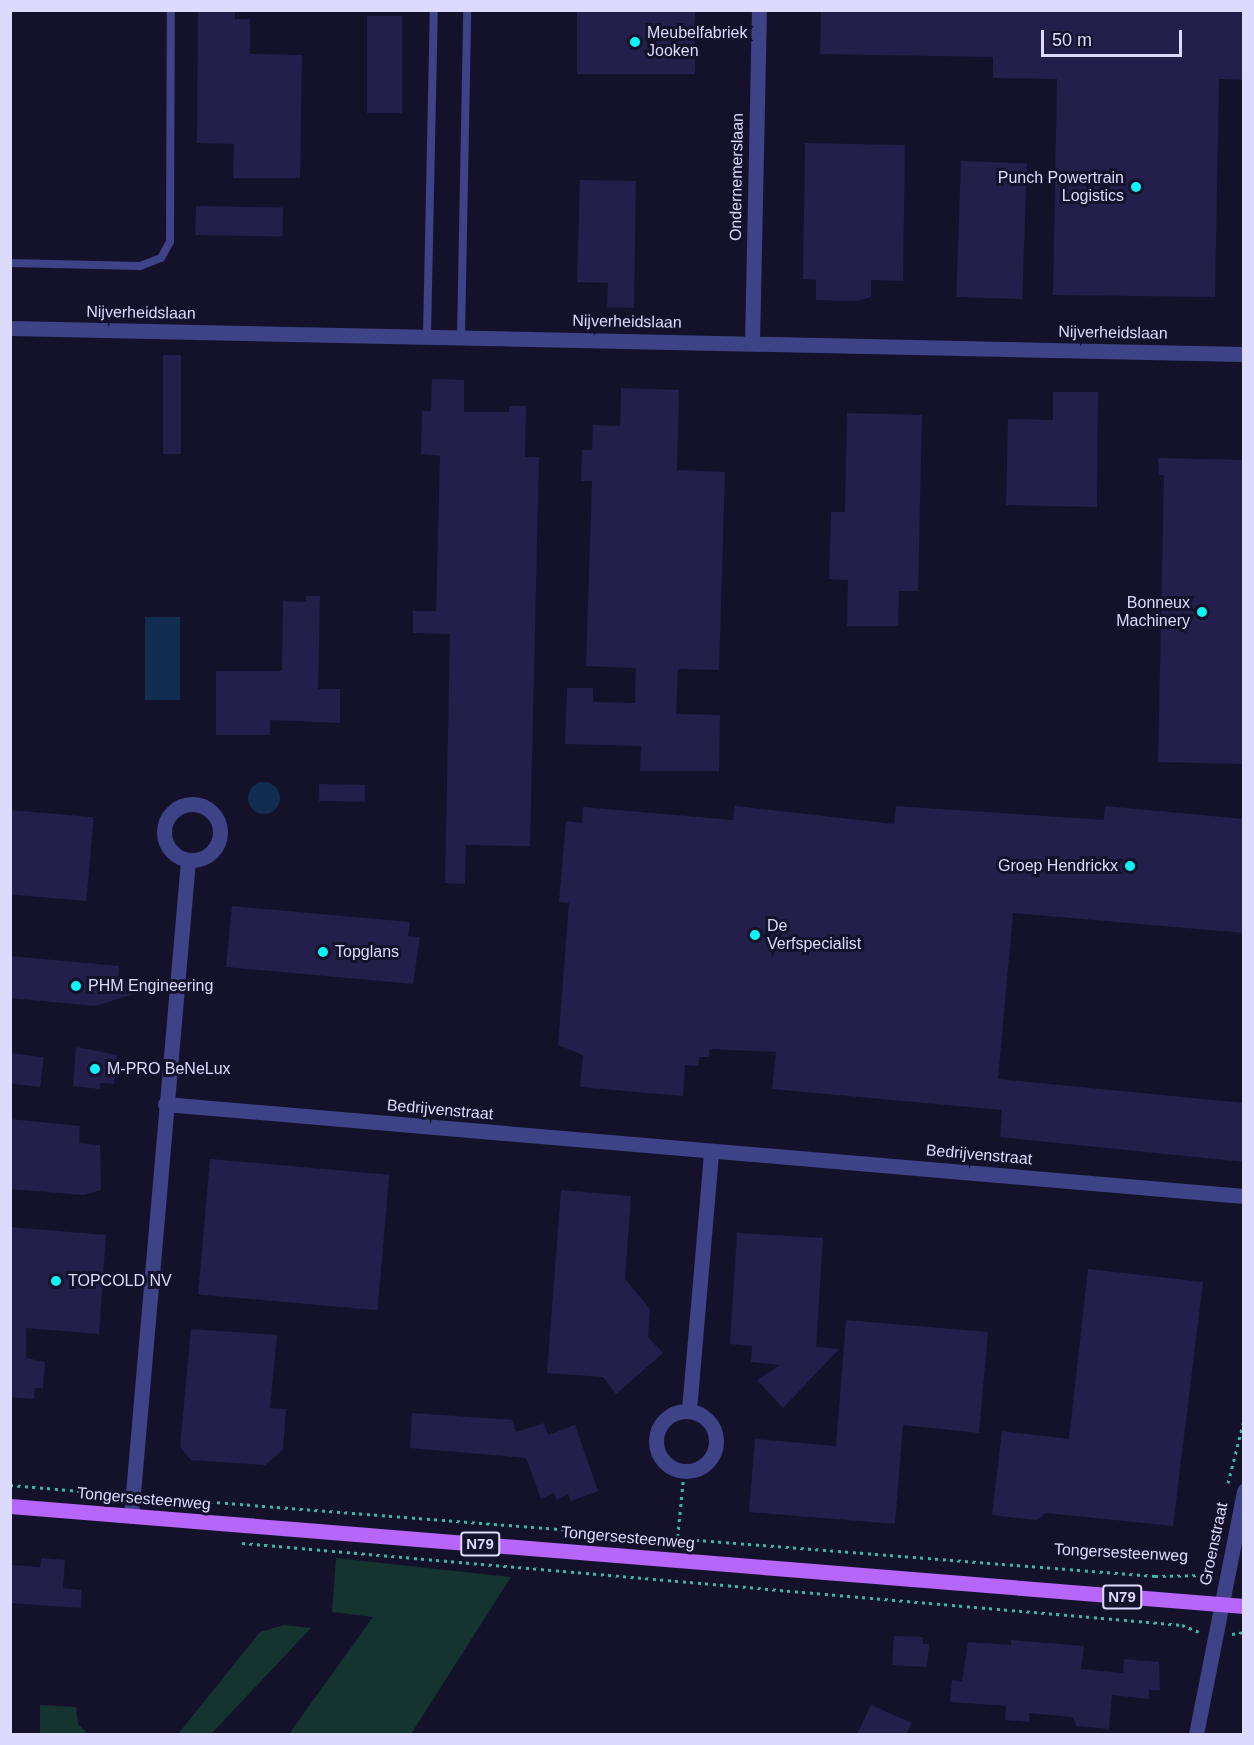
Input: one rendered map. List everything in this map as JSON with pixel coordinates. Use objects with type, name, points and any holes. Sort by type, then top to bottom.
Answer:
[{"type":"main road","name":"Tongersesteenweg","points":[[10,1506],[1244,1606]]},
{"type":"street","name":"Ondernemerslaan","points":[[752,344],[759,10]]},
{"type":"street","name":"Nijverheidslaan","points":[[10,328],[1244,354]]},
{"type":"street","points":[[131,1516],[188,860]]},
{"type":"street","name":"Bedrijvenstraat","points":[[165,1104],[1244,1196]]},
{"type":"street","points":[[689,1410],[711,1151]]},
{"type":"street","points":[[689,1410],[712,1424],[717,1436],[709,1462],[684,1472],[661,1458],[657,1432],[675,1412],[689,1410]]},
{"type":"street","name":"Groenstraat","points":[[1196,1734],[1225,1576],[1244,1491]]},
{"type":"lane","points":[[10,263],[140,266],[161,258],[170,242],[171,10]]},
{"type":"lane","points":[[427,335],[434,10]]},
{"type":"lane","points":[[461,336],[467,10]]},
{"type":"path","points":[[674,1582],[684,1472]]},
{"type":"path","name":"Tongersesteenweg","points":[[10,1485],[678,1536],[1155,1576],[1225,1576]]},
{"type":"path","points":[[233,1541],[255,1547],[1182,1625]]},
{"type":"green space","points":[[336,1558],[511,1577],[411,1734],[289,1734],[373,1617],[332,1612]]},
{"type":"green space","points":[[284,1625],[311,1628],[211,1734],[178,1734],[260,1632]]},
{"type":"green space","points":[[40,1705],[76,1707],[78,1724],[88,1734],[40,1734]]},
{"type":"water","points":[[145,617],[180,617],[180,700],[145,700]]},
{"type":"water","points":[[264,782],[275,787],[280,798],[275,809],[264,814],[253,809],[248,798],[253,787]]},
{"type":"building","points":[[198,10],[235,10],[235,19],[250,19],[250,54],[302,55],[300,178],[233,178],[234,144],[197,143]]},
{"type":"building","name":"Meubelfabriek Jooken","points":[[577,10],[695,10],[695,74],[577,74]]},
{"type":"building","name":"Punch Powertrain Logistics","points":[[821,10],[1244,10],[1244,80],[1219,79],[1215,297],[1053,295],[1057,79],[993,78],[993,57],[820,54]]},
{"type":"building","points":[[367,16],[402,16],[402,113],[367,113]]},
{"type":"building","points":[[805,143],[905,145],[903,281],[871,280],[871,297],[857,301],[816,300],[816,280],[803,279]]},
{"type":"building","points":[[961,161],[1027,163],[1022,299],[956,297]]},
{"type":"building","points":[[580,180],[636,181],[634,308],[607,307],[608,283],[577,282]]},
{"type":"building","points":[[196,206],[283,208],[282,237],[195,235]]},
{"type":"building","points":[[163,355],[181,355],[181,454],[163,454]]},
{"type":"building","points":[[432,379],[464,380],[464,412],[509,412],[509,406],[526,406],[525,457],[539,457],[530,846],[466,845],[465,884],[445,883],[450,634],[413,633],[413,611],[436,611],[440,456],[421,454],[422,411],[431,411]]},
{"type":"building","points":[[621,388],[679,390],[677,470],[725,472],[719,670],[678,669],[676,714],[720,715],[719,771],[640,771],[641,746],[565,744],[567,688],[593,688],[593,702],[635,703],[636,668],[586,666],[592,481],[581,481],[582,450],[592,450],[593,425],[620,426]]},
{"type":"building","points":[[1053,392],[1098,392],[1097,507],[1006,505],[1008,419],[1053,420]]},
{"type":"building","points":[[847,413],[922,415],[918,591],[899,591],[898,626],[847,626],[848,580],[829,579],[831,512],[845,512]]},
{"type":"building","name":"Bonneux Machinery","points":[[1158,458],[1244,460],[1243,764],[1158,762],[1164,475],[1159,475]]},
{"type":"building","points":[[306,596],[320,596],[318,689],[340,689],[340,723],[270,720],[270,735],[216,735],[216,671],[282,671],[283,601],[306,602]]},
{"type":"building","points":[[319,784],[365,785],[365,802],[319,801]]},
{"type":"building","points":[[735,806],[894,824],[896,806],[1104,820],[1105,806],[1244,819],[1244,933],[1013,913],[998,1079],[1244,1103],[1244,1162],[1000,1137],[1002,1110],[772,1089],[776,1052],[710,1049],[709,1057],[699,1057],[698,1066],[685,1065],[683,1096],[580,1087],[583,1055],[558,1045],[569,903],[559,902],[566,821],[582,823],[583,807],[733,820]]},
{"type":"building","points":[[10,810],[94,817],[86,901],[10,894]]},
{"type":"building","name":"Topglans","points":[[232,906],[410,922],[408,936],[420,937],[413,984],[226,967]]},
{"type":"building","name":"PHM Engineering","points":[[10,956],[119,966],[118,979],[165,984],[95,1006],[10,998]]},
{"type":"building","name":"M-PRO BeNeLux","points":[[76,1047],[117,1055],[114,1084],[100,1083],[100,1089],[73,1086]]},
{"type":"building","points":[[10,1053],[44,1057],[40,1087],[10,1083]]},
{"type":"building","points":[[10,1119],[80,1126],[79,1143],[100,1145],[101,1190],[84,1195],[10,1189]]},
{"type":"building","points":[[210,1159],[389,1175],[377,1310],[198,1294]]},
{"type":"building","points":[[561,1190],[631,1196],[625,1279],[650,1309],[648,1337],[663,1353],[616,1394],[603,1377],[547,1373]]},
{"type":"building","name":"TOPCOLD NV","points":[[10,1227],[106,1235],[99,1334],[26,1328],[26,1358],[45,1362],[43,1388],[35,1388],[34,1399],[10,1397]]},
{"type":"building","points":[[737,1233],[823,1238],[816,1347],[839,1349],[783,1408],[757,1380],[780,1365],[751,1362],[752,1346],[730,1344]]},
{"type":"building","points":[[1088,1269],[1203,1282],[1173,1526],[1046,1513],[1037,1520],[992,1515],[1002,1431],[1069,1439]]},
{"type":"building","points":[[846,1320],[988,1332],[979,1433],[903,1425],[895,1524],[749,1512],[755,1439],[836,1446]]},
{"type":"building","points":[[191,1329],[277,1335],[270,1408],[286,1409],[283,1450],[265,1465],[191,1460],[180,1447]]},
{"type":"building","points":[[412,1413],[512,1420],[516,1432],[544,1423],[548,1435],[575,1425],[598,1491],[571,1501],[568,1494],[557,1500],[554,1493],[541,1499],[526,1458],[410,1448]]},
{"type":"building","points":[[41,1558],[65,1560],[63,1588],[82,1590],[81,1608],[10,1603],[10,1565],[40,1567]]},
{"type":"building","points":[[894,1636],[923,1637],[923,1644],[929,1644],[927,1667],[892,1665]]},
{"type":"building","points":[[1011,1640],[1084,1646],[1081,1669],[1123,1673],[1124,1659],[1159,1662],[1160,1690],[1149,1690],[1149,1699],[1112,1695],[1109,1729],[1076,1726],[1073,1717],[1029,1713],[1030,1722],[1005,1720],[1006,1706],[950,1702],[952,1680],[962,1681],[968,1642],[1011,1645]]},
{"type":"building","points":[[871,1705],[912,1723],[906,1734],[857,1734]]},
{"type":"place","name":"Meubelfabriek Jooken","points":[[635,42]]},
{"type":"place","name":"Punch Powertrain Logistics","points":[[1136,187]]},
{"type":"place","name":"Bonneux Machinery","points":[[1202,612]]},
{"type":"place","name":"Groep Hendrickx","points":[[1130,866]]},
{"type":"place","name":"De Verfspecialist","points":[[755,935]]},
{"type":"place","name":"Topglans","points":[[323,952]]},
{"type":"place","name":"PHM Engineering","points":[[76,986]]},
{"type":"place","name":"M-PRO BeNeLux","points":[[95,1069]]},
{"type":"place","name":"TOPCOLD NV","points":[[56,1281]]}]
